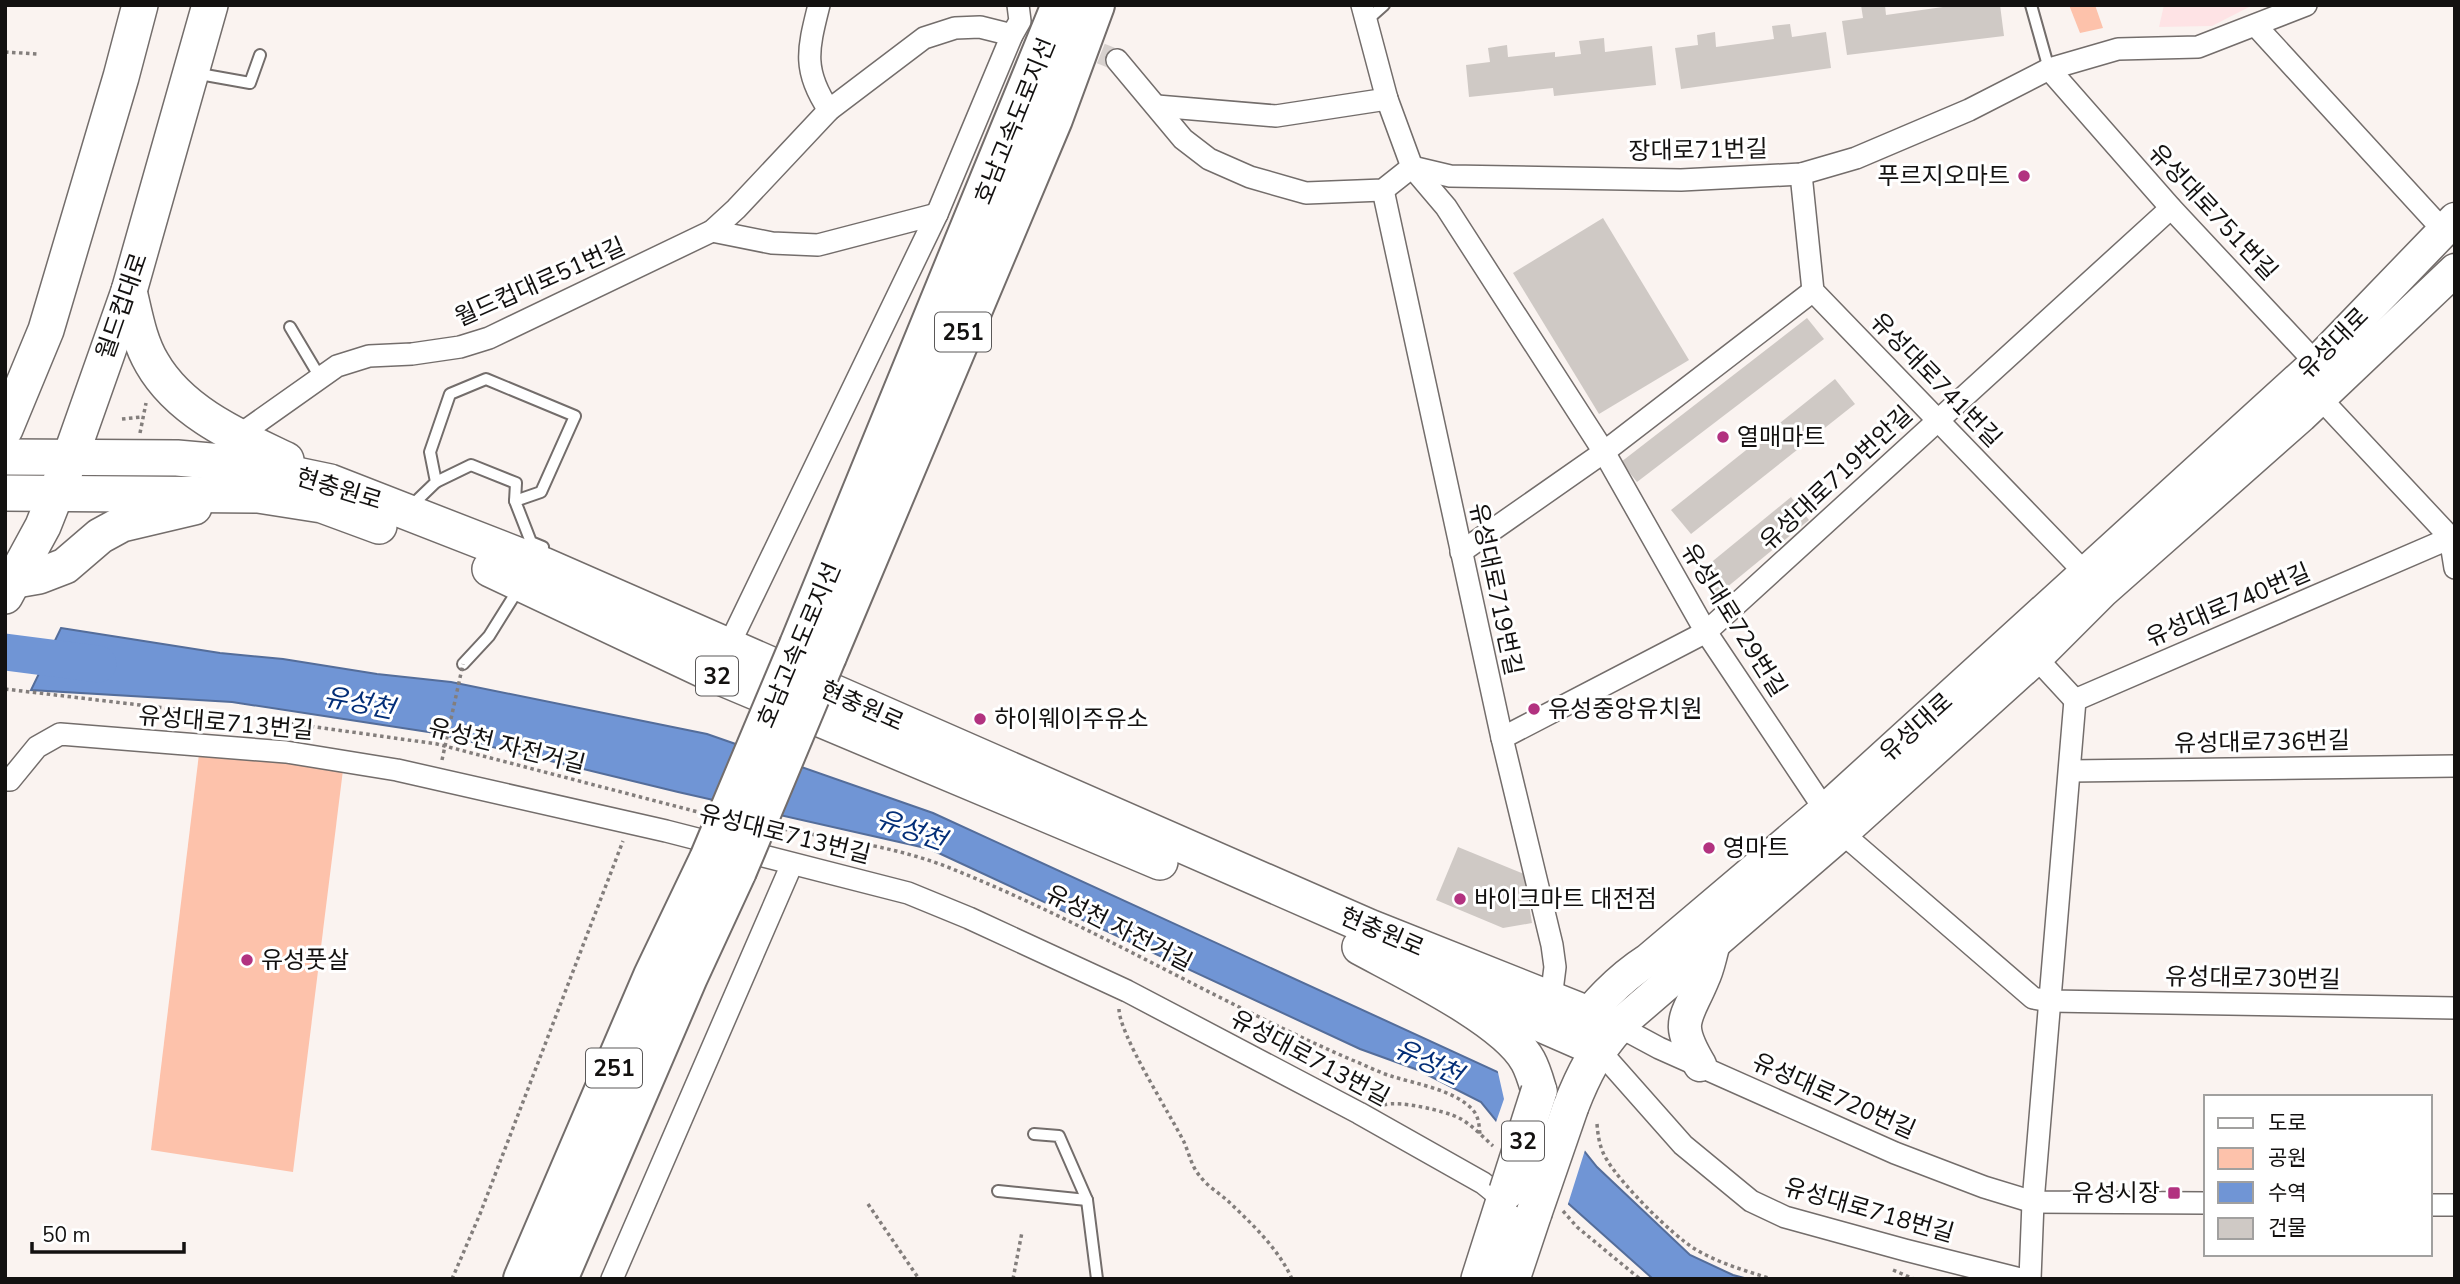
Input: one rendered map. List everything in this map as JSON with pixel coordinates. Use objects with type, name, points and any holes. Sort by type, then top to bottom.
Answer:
[{"type":"highway","name":"호남고속도로지선","points":[[558,1279],[688,977],[723,865],[813,650],[1047,132],[1095,5]]},
{"type":"highway","name":"호남고속도로지선","points":[[813,650],[1029,19]]},
{"type":"highway","name":"호남고속도로지선","points":[[523,1279],[653,976],[723,865]]},
{"type":"main road","points":[[5,429],[46,330],[140,5]]},
{"type":"main road","name":"월드컵대로","points":[[11,588],[43,526],[129,291],[210,5]]},
{"type":"main road","name":"유성대로","points":[[1479,1279],[1515,1202],[1539,1091],[1556,1057],[1647,999],[1713,945],[1834,822],[2094,582],[2316,363],[2449,225]]},
{"type":"main road","name":"유성대로","points":[[1515,1202],[1584,1115],[1584,1072],[1593,1031],[1624,976],[1834,822],[2036,658],[2094,582],[2320,398],[2455,270]]},
{"type":"main road","points":[[129,291],[138,331],[152,362],[178,395],[215,423],[330,482]]},
{"type":"main road","points":[[5,377],[46,330]]},
{"type":"main road","name":"현충원로","points":[[5,457],[177,458],[244,464],[330,482],[576,574],[728,647],[1369,927],[1551,999],[1593,1031]]},
{"type":"main road","name":"현충원로","points":[[5,493],[258,495],[322,505],[446,550],[523,582],[706,671],[1360,947]]},
{"type":"main road","points":[[11,588],[65,566],[100,537],[122,524],[208,502],[258,495]]},
{"type":"main road","points":[[1700,1065],[1687,1044],[1683,1023],[1704,978],[1713,945]]},
{"type":"main road","points":[[1360,947],[1593,1031]]},
{"type":"main road","points":[[1360,947],[1452,998],[1513,1041],[1528,1061],[1539,1091]]},
{"type":"main road","points":[[1512,1279],[1515,1202]]},
{"type":"street","points":[[819,5],[808,56],[818,94],[829,110]]},
{"type":"street","name":"장대로71번길","points":[[1412,167],[1450,176],[1681,180],[1801,174],[1856,158],[1969,110],[2049,69],[2118,49],[2198,47],[2306,5]]},
{"type":"street","name":"유성대로729번길","points":[[1364,13],[1387,99],[1412,167],[1446,207],[1604,452],[1706,632],[1834,822]]},
{"type":"street","points":[[728,647],[1029,19]]},
{"type":"street","name":"월드컵대로51번길","points":[[238,436],[337,366],[369,356],[411,354],[460,347],[489,338],[712,232],[829,110],[924,38],[955,28],[1029,19]]},
{"type":"street","name":"유성대로","points":[[2256,26],[2449,225]]},
{"type":"street","points":[[1117,60],[1182,139],[1209,159],[1250,177],[1306,193],[1382,190],[1412,167]]},
{"type":"street","name":"유성대로751번길","points":[[2049,69],[2171,208],[2316,363]]},
{"type":"street","points":[[1157,106],[1276,116],[1387,99]]},
{"type":"street","points":[[1461,552],[1604,452],[1813,291],[1801,174]]},
{"type":"street","name":"유성대로719번길","points":[[1382,190],[1502,738],[1552,944],[1555,967],[1551,999]]},
{"type":"street","name":"유성대로719번안길","points":[[1502,738],[1706,632],[2171,208]]},
{"type":"street","points":[[712,232],[772,243],[818,245],[937,214]]},
{"type":"street","name":"유성대로741번길","points":[[1813,291],[2094,582]]},
{"type":"street","points":[[2316,363],[2320,398],[2452,536],[2455,568]]},
{"type":"street","name":"유성대로740번길","points":[[2075,700],[2452,536]]},
{"type":"street","points":[[2030,1279],[2033,1202],[2075,700],[2036,658]]},
{"type":"street","name":"유성대로713번길","points":[[7,783],[37,747],[60,734],[286,752],[410,772],[630,822],[908,892],[1126,991],[1407,1140],[1515,1202]]},
{"type":"street","name":"유성대로736번길","points":[[2070,771],[2455,766]]},
{"type":"street","name":"유성대로730번길","points":[[1834,822],[2033,998],[2050,1001],[2455,1008]]},
{"type":"street","points":[[612,1279],[792,864]]},
{"type":"street","name":"유성대로720번길","points":[[1593,1031],[1659,1048],[1895,1153],[1984,1187],[2033,1202],[2204,1203]]},
{"type":"street","name":"유성대로718번길","points":[[1593,1031],[1683,1144],[1751,1201],[1798,1221],[2020,1279]]},
{"type":"street","points":[[2432,1205],[2455,1205]]},
{"type":"lane","points":[[1364,13],[1384,5]]},
{"type":"lane","points":[[2031,5],[2049,69]]},
{"type":"lane","points":[[191,73],[250,83],[260,55]]},
{"type":"lane","points":[[290,327],[321,379]]},
{"type":"lane","points":[[436,482],[429,452],[450,394],[486,379],[575,416],[541,492],[515,501]]},
{"type":"lane","points":[[406,511],[436,482],[471,465],[516,484],[515,501],[531,542],[551,551]]},
{"type":"lane","points":[[463,664],[489,636],[523,582]]},
{"type":"lane","points":[[1034,1134],[1059,1136],[1087,1200],[1097,1279]]},
{"type":"lane","points":[[998,1192],[1087,1200]]},
{"type":"path","points":[[5,52],[37,54]]},
{"type":"path","points":[[122,419],[142,417]]},
{"type":"path","points":[[442,760],[463,664]]},
{"type":"path","name":"유성천 자전거길","points":[[5,689],[266,720],[437,744],[707,814],[687,816],[666,831]]},
{"type":"path","points":[[452,1279],[480,1214],[630,822]]},
{"type":"path","name":"유성천 자전거길","points":[[771,827],[910,856],[947,867],[1070,920],[1290,1033],[1387,1075],[1456,1098],[1470,1107],[1479,1118],[1480,1135]]},
{"type":"path","points":[[1126,991],[1119,1008],[1119,1017],[1185,1143],[1199,1176],[1261,1234],[1283,1259],[1292,1279]]},
{"type":"path","points":[[1584,1115],[1607,1160],[1658,1217],[1694,1248],[1720,1261],[1772,1279]]},
{"type":"path","points":[[868,1204],[919,1279]]},
{"type":"path","points":[[1013,1279],[1022,1232]]},
{"type":"shaded area","points":[[2164,5],[2253,5],[2212,26],[2159,27]]},
{"type":"green space","points":[[2069,5],[2095,5],[2103,28],[2080,33]]},
{"type":"green space","name":"유성풋살","points":[[199,754],[274,760],[343,770],[293,1172],[151,1150]]},
{"type":"water","points":[[61,628],[220,653],[451,682],[707,734],[933,813],[1502,1074],[1561,1122],[1597,1167],[1690,1255],[1748,1279],[1653,1279],[1551,1188],[1481,1102],[1418,1070],[1360,1049],[930,849],[435,733],[232,702],[31,690]]},
{"type":"pier","points":[[1497,1068],[1563,1119],[1586,1147],[1567,1207],[1548,1190],[1495,1125],[1504,1099]]},
{"type":"building","points":[[1861,5],[1885,5],[1886,15],[1943,7],[1942,5],[2000,5],[2004,36],[1847,55],[1842,21],[1863,18]]},
{"type":"building","points":[[1790,24],[1792,37],[1826,32],[1831,68],[1681,89],[1675,48],[1698,45],[1697,35],[1715,32],[1716,47],[1774,39],[1772,26]]},
{"type":"building","points":[[1604,38],[1605,52],[1652,46],[1656,85],[1554,96],[1553,88],[1469,97],[1466,65],[1490,62],[1488,48],[1507,45],[1508,57],[1555,52],[1555,57],[1581,54],[1579,41]]},
{"type":"building","points":[[1603,218],[1689,360],[1599,414],[1513,273]]},
{"type":"building","points":[[1807,318],[1824,339],[1637,482],[1621,462]]},
{"type":"building","points":[[1835,379],[1855,404],[1691,534],[1671,510]]},
{"type":"building","points":[[1791,497],[1809,520],[1715,597],[1697,574]]},
{"type":"building","points":[[1458,847],[1524,874],[1532,923],[1503,928],[1436,900]]},
{"type":"waterway","name":"유성천","points":[[5,652],[98,664]]},
{"type":"tunnel","points":[[1072,42],[1117,60]]},
{"type":"place","name":"푸르지오마트","points":[[2024,176]]},
{"type":"place","name":"열매마트","points":[[1723,437]]},
{"type":"place","name":"유성중앙유치원","points":[[1534,709]]},
{"type":"place","name":"하이웨이주유소","points":[[980,719]]},
{"type":"place","name":"영마트","points":[[1709,848]]},
{"type":"place","name":"바이크마트 대전점","points":[[1460,899]]},
{"type":"place","name":"유성풋살","points":[[247,960]]},
{"type":"place","name":"유성시장","points":[[2174,1193]]}]
